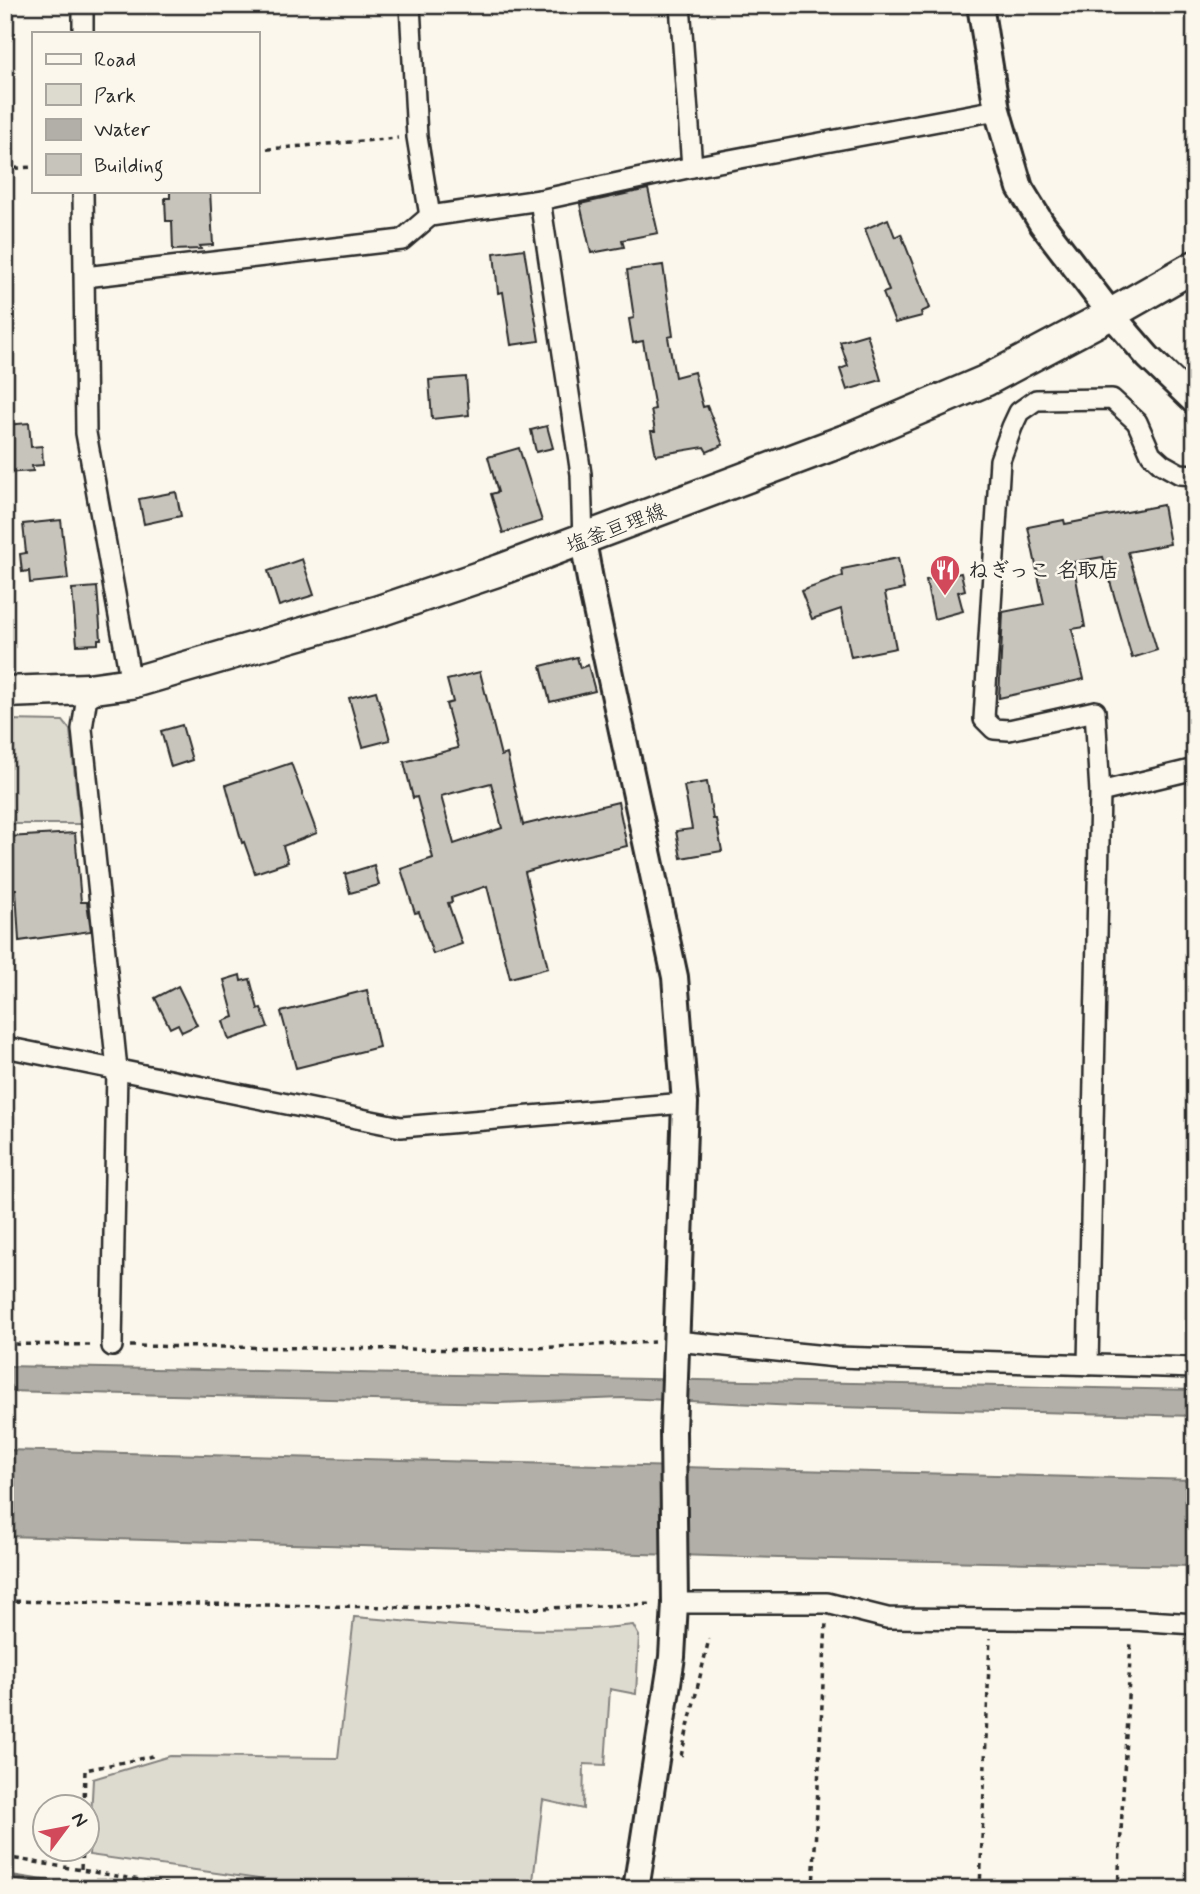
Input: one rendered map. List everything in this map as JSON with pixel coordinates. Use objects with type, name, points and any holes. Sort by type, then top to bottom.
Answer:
[{"type":"main road","name":"塩釜亘理線","points":[[5,691],[88,689],[131,683],[379,611],[583,541],[851,438],[973,386],[1111,314],[1195,266]]},
{"type":"street","points":[[83,5],[83,32]]},
{"type":"street","points":[[410,5],[417,136],[429,216]]},
{"type":"street","points":[[680,5],[692,167]]},
{"type":"street","points":[[981,5],[997,110],[1020,188],[1042,224],[1111,314],[1148,357],[1195,402]]},
{"type":"street","points":[[85,277],[402,240],[429,216],[540,200],[692,167],[997,110]]},
{"type":"street","points":[[83,192],[86,433],[131,683]]},
{"type":"street","points":[[540,200],[581,474],[583,541],[675,977],[685,1103],[674,1424],[676,1603],[672,1657],[636,1889]]},
{"type":"street","points":[[1088,1365],[1100,792],[1095,711],[1009,730],[994,729],[984,719],[1000,460],[1019,412],[1036,400],[1112,399],[1137,422],[1151,454],[1180,474],[1195,475]]},
{"type":"street","points":[[88,689],[82,729],[117,1069],[112,1346]]},
{"type":"street","points":[[1100,792],[1195,769]]},
{"type":"street","points":[[5,1047],[401,1127],[685,1103]]},
{"type":"street","points":[[676,1345],[836,1357],[1195,1368]]},
{"type":"street","points":[[676,1603],[827,1603],[887,1618],[1132,1620],[1195,1624]]},
{"type":"path","points":[[259,150],[417,136]]},
{"type":"path","points":[[5,169],[32,167]]},
{"type":"path","points":[[5,1344],[492,1350],[676,1345]]},
{"type":"path","points":[[5,1601],[519,1609],[676,1603]]},
{"type":"path","points":[[813,1889],[827,1603]]},
{"type":"path","points":[[980,1889],[990,1677],[990,1619]]},
{"type":"path","points":[[1118,1889],[1132,1620]]},
{"type":"path","points":[[679,1766],[709,1639]]},
{"type":"path","points":[[84,1792],[85,1770],[153,1756]]},
{"type":"path","points":[[5,1857],[194,1889]]},
{"type":"path","points":[[81,1862],[81,1868]]},
{"type":"green space","points":[[5,720],[63,721],[70,730],[80,824],[12,824],[5,784]]},
{"type":"green space","points":[[354,1617],[528,1630],[633,1625],[639,1636],[636,1694],[610,1689],[605,1765],[584,1764],[583,1809],[543,1800],[532,1889],[330,1889],[102,1857],[102,1792],[92,1792],[93,1779],[170,1756],[338,1758]]},
{"type":"water","points":[[5,1366],[1195,1390],[1195,1416],[797,1406],[622,1398],[497,1403],[5,1391]]},
{"type":"water","points":[[5,1450],[1195,1480],[1195,1566],[779,1558],[5,1536]]},
{"type":"building","points":[[648,189],[658,233],[622,240],[624,247],[591,253],[580,204]]},
{"type":"building","points":[[170,192],[210,192],[213,245],[200,246],[201,249],[173,250],[172,221],[166,221],[165,198],[170,198]]},
{"type":"building","points":[[888,219],[895,237],[901,234],[930,308],[921,312],[922,316],[895,323],[883,293],[889,291],[865,229]]},
{"type":"building","points":[[524,249],[539,341],[511,345],[503,292],[498,293],[494,253]]},
{"type":"building","points":[[663,265],[673,336],[668,337],[675,377],[694,372],[703,407],[707,406],[723,445],[707,452],[704,447],[656,455],[651,431],[655,431],[651,410],[655,409],[643,341],[633,343],[629,319],[634,318],[627,270]]},
{"type":"building","points":[[867,334],[881,380],[847,390],[840,369],[848,366],[840,342]]},
{"type":"building","points":[[466,377],[469,415],[432,419],[429,380]]},
{"type":"building","points":[[29,423],[31,447],[42,446],[43,465],[32,466],[33,471],[5,473],[5,425]]},
{"type":"building","points":[[547,426],[553,448],[536,452],[531,430]]},
{"type":"building","points":[[519,448],[542,521],[503,533],[491,494],[498,492],[488,457]]},
{"type":"building","points":[[176,492],[181,516],[144,524],[139,499]]},
{"type":"building","points":[[1163,505],[1170,544],[1128,552],[1157,650],[1132,658],[1103,557],[1073,562],[1085,627],[1072,629],[1084,679],[999,698],[1003,612],[1044,604],[1028,527],[1064,520],[1065,524]]},
{"type":"building","points":[[61,520],[68,579],[30,583],[29,571],[22,572],[20,554],[26,553],[23,524]]},
{"type":"building","points":[[898,558],[904,589],[885,593],[896,648],[851,657],[841,609],[812,619],[801,591],[843,576],[842,569]]},
{"type":"building","points":[[302,559],[314,595],[279,606],[268,571]]},
{"type":"building","points":[[961,573],[965,590],[958,592],[963,611],[934,619],[926,580]]},
{"type":"building","points":[[97,587],[101,639],[98,639],[98,644],[77,645],[72,589]]},
{"type":"building","points":[[577,657],[580,668],[588,665],[595,691],[550,702],[541,666]]},
{"type":"building","points":[[480,672],[501,756],[507,754],[523,825],[618,802],[627,846],[525,872],[548,968],[510,978],[487,886],[451,898],[452,902],[448,903],[462,944],[433,954],[419,912],[415,913],[401,869],[433,858],[417,797],[413,798],[404,762],[458,748],[446,704],[453,702],[447,680]],"holes":[[[491,783],[502,828],[454,844],[441,796]]]},
{"type":"building","points":[[376,691],[390,740],[363,747],[349,698]]},
{"type":"building","points":[[182,725],[192,760],[171,767],[161,731]]},
{"type":"building","points":[[291,763],[317,833],[283,846],[288,862],[255,873],[244,842],[242,843],[226,785]]},
{"type":"building","points":[[707,782],[722,851],[681,858],[676,831],[692,829],[684,786]]},
{"type":"building","points":[[75,833],[81,902],[87,902],[91,931],[19,941],[16,889],[12,889],[8,837]]},
{"type":"building","points":[[374,865],[379,885],[350,893],[345,874]]},
{"type":"building","points":[[240,975],[241,981],[250,979],[258,1009],[261,1008],[268,1027],[229,1040],[223,1021],[234,1017],[224,980]]},
{"type":"building","points":[[178,986],[197,1025],[182,1032],[178,1024],[170,1028],[155,998]]},
{"type":"building","points":[[367,990],[379,1047],[296,1068],[281,1012]]},
{"type":"waterway","points":[[5,1876],[87,1889]]},
{"type":"place","name":"ねぎっこ 名取店","points":[[945,597]]}]
